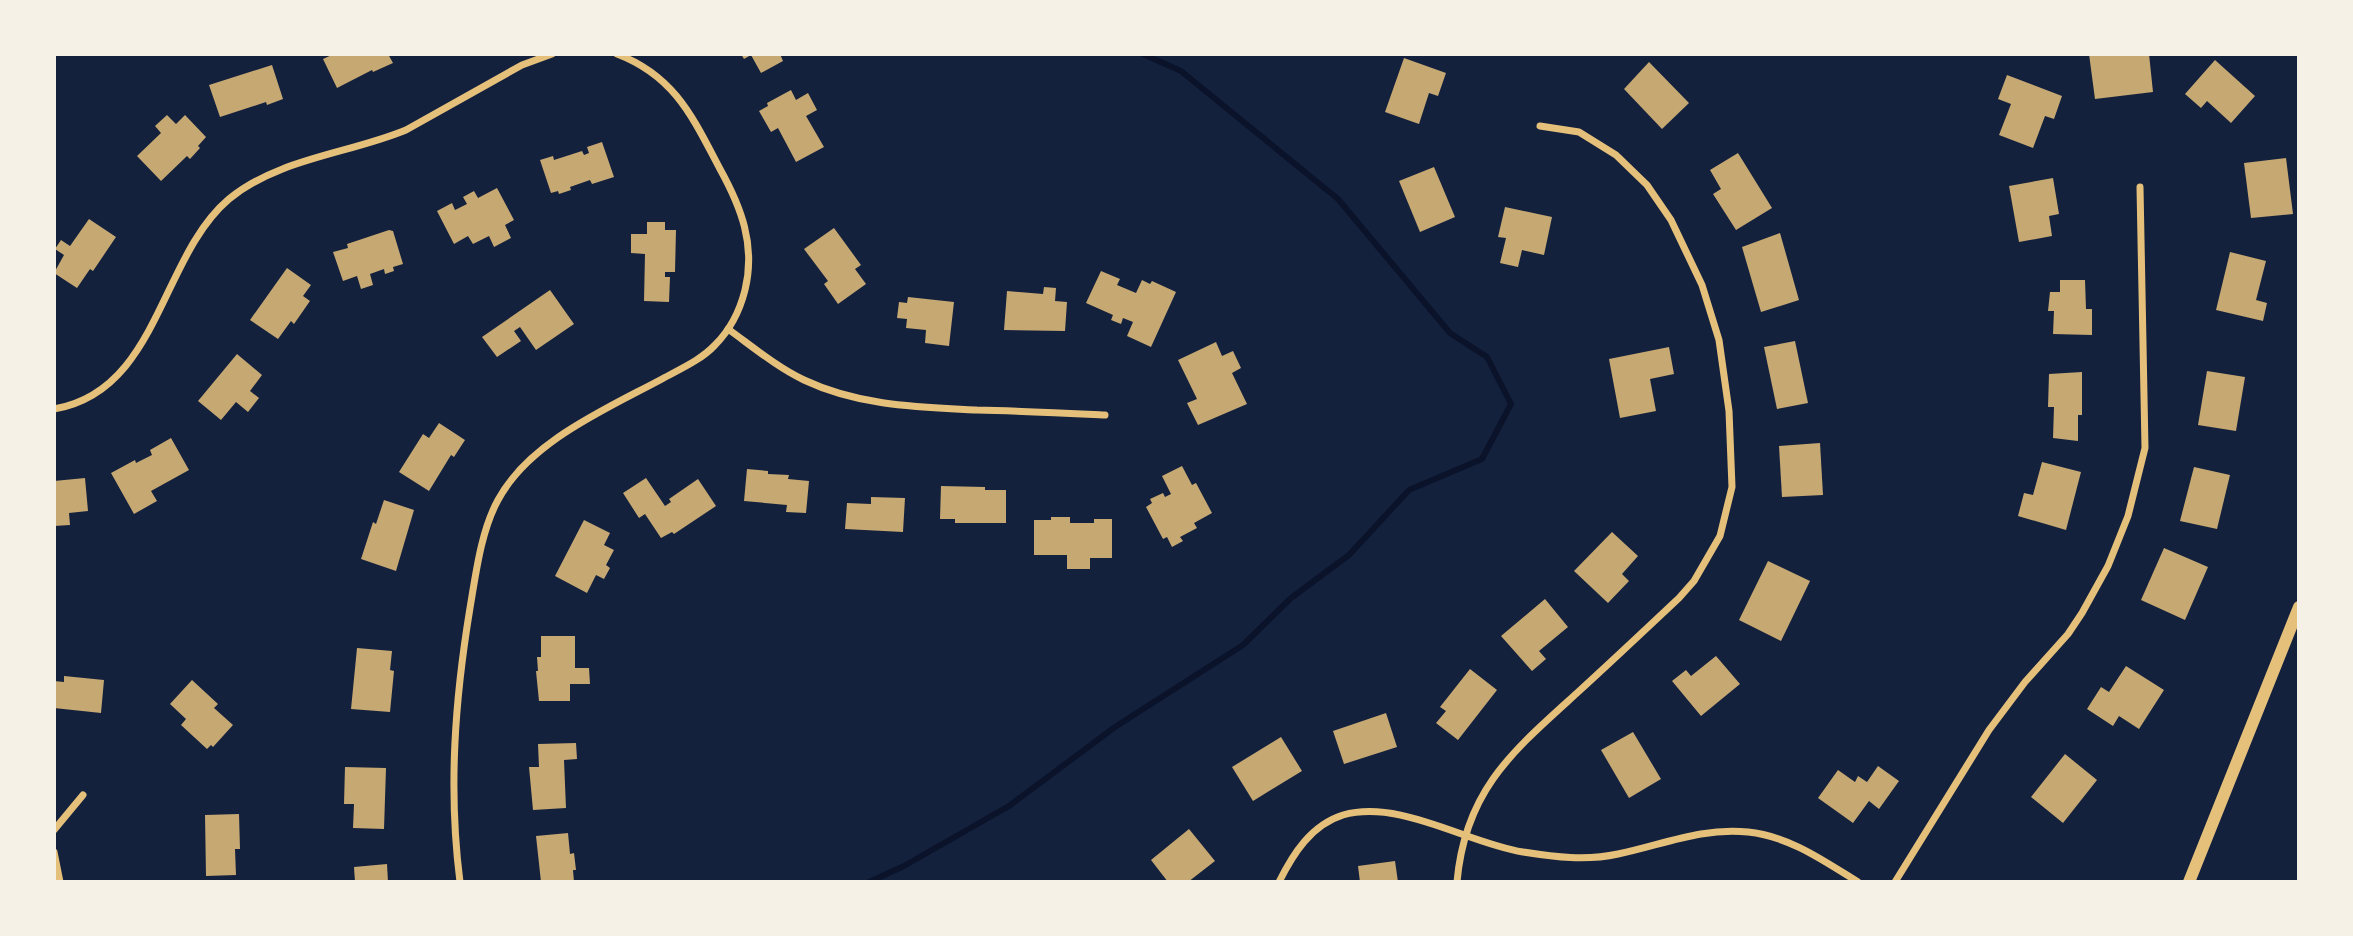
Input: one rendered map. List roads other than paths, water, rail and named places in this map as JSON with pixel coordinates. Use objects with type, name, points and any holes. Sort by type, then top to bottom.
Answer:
[{"type":"street","points":[[54,409],[88,398],[122,371],[144,341],[198,237],[226,201],[244,188],[286,167],[406,130],[522,65],[552,54]]},
{"type":"street","points":[[460,882],[454,805],[454,730],[474,582],[496,503],[516,475],[555,441],[579,424],[701,357],[714,346],[728,329],[742,302],[748,272],[749,253],[742,214],[686,107],[674,91],[645,66],[617,54]]},
{"type":"street","points":[[1457,882],[1465,836],[1476,806],[1507,758],[1694,581],[1720,536],[1731,487],[1729,411],[1719,340],[1702,285],[1671,220],[1647,185],[1616,155],[1579,132],[1540,126]]},
{"type":"street","points":[[1895,882],[1989,730],[2025,682],[2068,634],[2082,613],[2108,566],[2128,516],[2145,448],[2140,187]]},
{"type":"street","points":[[728,329],[803,380],[830,391],[871,402],[921,408],[1105,415]]},
{"type":"street","points":[[2189,882],[2299,607]]},
{"type":"street","points":[[54,830],[83,795]]},
{"type":"street","points":[[1279,882],[1304,841],[1329,821],[1344,815],[1366,812],[1394,814],[1519,852],[1574,859],[1617,855],[1683,837],[1713,832],[1749,832],[1776,838],[1801,848],[1858,882]]},
{"type":"street","points":[[54,852],[60,882]]},
{"type":"waterway","points":[[869,882],[904,866],[1009,806],[1115,727],[1243,645],[1291,598],[1349,555],[1409,490],[1482,459],[1511,404],[1487,357],[1450,333],[1338,199],[1181,71],[1143,54]]}]
